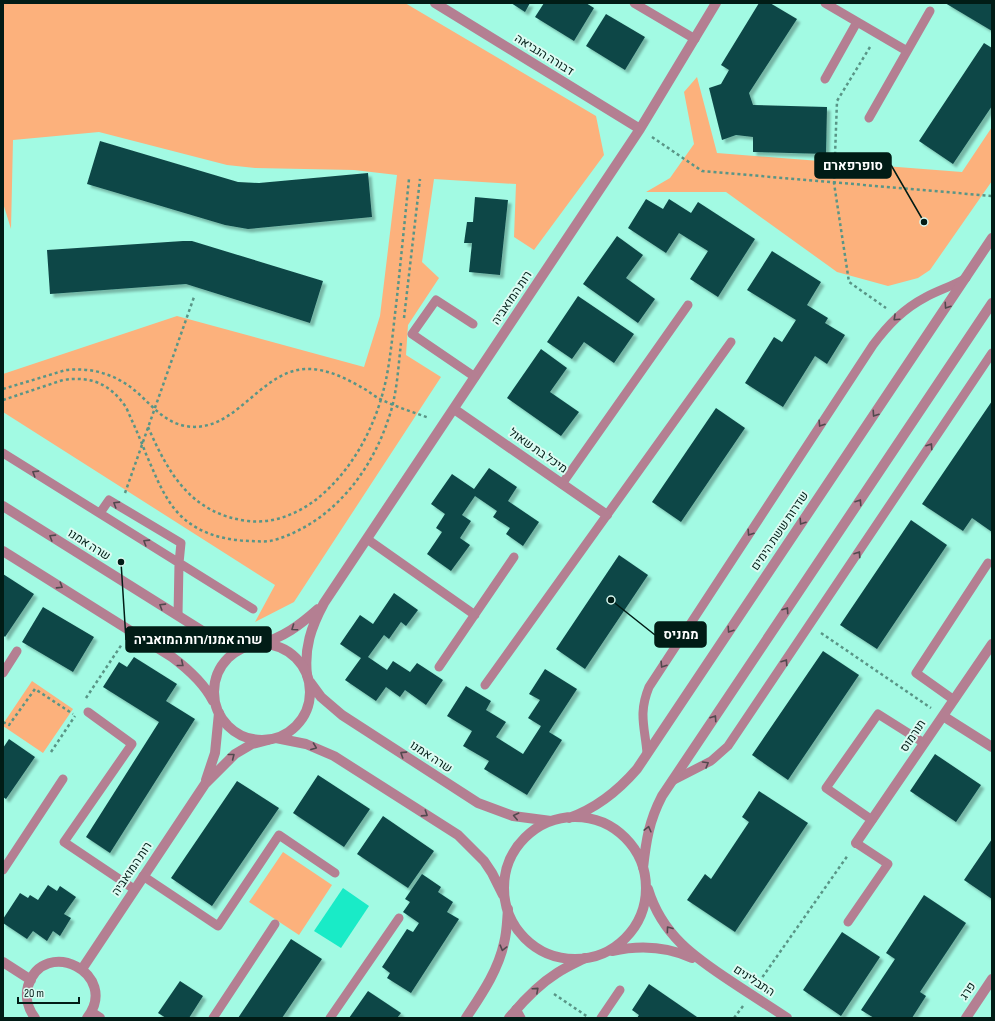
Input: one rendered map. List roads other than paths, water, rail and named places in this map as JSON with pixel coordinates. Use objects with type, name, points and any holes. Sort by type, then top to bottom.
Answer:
[{"type":"street","name":"דבורה הנביאה","points":[[435,3],[640,129]]},
{"type":"street","name":"רות המואביה","points":[[308,678],[306,653],[313,624],[324,603],[640,129],[716,3]]},
{"type":"street","name":"שדרות ששת הימים","points":[[569,818],[597,805],[616,791],[636,769],[647,754],[992,238]]},
{"type":"street","points":[[643,868],[646,838],[650,821],[659,800],[992,303]]},
{"type":"street","name":"מיכל בת שאול","points":[[454,409],[607,515]]},
{"type":"street","name":"שרה אמנו","points":[[3,506],[178,616],[210,634],[248,646]]},
{"type":"street","points":[[3,551],[172,657],[188,670],[208,692],[227,726],[239,734],[253,739],[272,739],[306,744],[334,756],[458,835],[484,861],[505,898]]},
{"type":"street","name":"רות המואביה","points":[[259,644],[275,639],[289,632],[324,603]]},
{"type":"street","points":[[217,710],[214,683],[219,669],[228,657],[240,649],[248,646],[259,644],[278,646],[291,653],[301,664],[311,688],[304,714],[296,726],[290,731],[272,739]]},
{"type":"street","name":"תורמוס","points":[[856,843],[992,644]]},
{"type":"street","name":"שרה אמנו","points":[[308,678],[321,696],[342,714],[478,803],[513,816],[546,822],[554,821]]},
{"type":"street","name":"רות המואביה","points":[[205,784],[215,753],[217,710]]},
{"type":"street","points":[[943,716],[992,747]]},
{"type":"street","name":"רות המואביה","points":[[82,969],[205,784],[224,763],[240,750],[252,744],[272,739]]},
{"type":"street","points":[[569,818],[588,819],[599,822],[618,832],[633,848],[643,868],[646,883],[645,901],[638,921],[625,939],[607,952],[584,958],[562,958],[542,951],[533,945],[518,930],[508,909],[505,898],[504,887],[507,870],[513,855],[519,846],[534,831],[554,821],[569,818]]},
{"type":"street","name":"התבלינים","points":[[646,883],[653,902],[669,929],[689,952],[786,1018]]},
{"type":"street","points":[[466,1018],[497,965],[504,943],[508,909]]},
{"type":"street","name":"התבלינים","points":[[607,952],[633,947],[663,948],[684,954],[707,965]]},
{"type":"street","points":[[509,1018],[519,1014],[541,985],[556,974],[584,958]]},
{"type":"street","points":[[3,962],[31,980]]},
{"type":"street","points":[[35,1018],[30,1011],[27,1001],[27,990],[31,980],[41,968],[56,962],[67,962],[82,969],[92,981],[95,992],[95,1002],[89,1015],[100,1018]]},
{"type":"street","name":"פרג","points":[[966,1018],[992,979]]},
{"type":"lane","points":[[634,3],[695,39]]},
{"type":"lane","points":[[825,3],[907,51]]},
{"type":"lane","points":[[869,118],[930,12]]},
{"type":"lane","points":[[825,79],[857,22]]},
{"type":"lane","points":[[647,754],[642,715],[644,702],[649,687],[873,345],[897,316],[919,301],[966,278]]},
{"type":"lane","points":[[474,324],[436,300],[412,334],[475,377]]},
{"type":"lane","points":[[562,484],[688,305]]},
{"type":"lane","points":[[485,686],[731,342]]},
{"type":"lane","points":[[672,781],[712,761],[728,746],[992,353]]},
{"type":"lane","points":[[3,453],[253,609]]},
{"type":"lane","points":[[100,513],[109,500],[181,543],[178,616]]},
{"type":"lane","points":[[367,539],[474,615]]},
{"type":"lane","points":[[439,667],[514,557]]},
{"type":"lane","points":[[954,700],[916,673],[988,563]]},
{"type":"lane","points":[[3,673],[17,652]]},
{"type":"lane","points":[[88,712],[132,744],[64,842],[134,889]]},
{"type":"lane","points":[[872,820],[826,788],[878,714],[924,743]]},
{"type":"lane","points":[[3,870],[63,779]]},
{"type":"lane","points":[[143,876],[218,926],[279,835],[334,873]]},
{"type":"lane","points":[[848,922],[888,864],[856,843]]},
{"type":"lane","points":[[330,1018],[399,918]]},
{"type":"lane","points":[[212,1018],[275,924]]},
{"type":"lane","points":[[601,1018],[620,990]]},
{"type":"place","name":"סופרפארם","points":[[924,222]]},
{"type":"place","name":"שרה אמנו/רות המואביה","points":[[121,562]]},
{"type":"place","name":"ממניס","points":[[611,600]]}]
